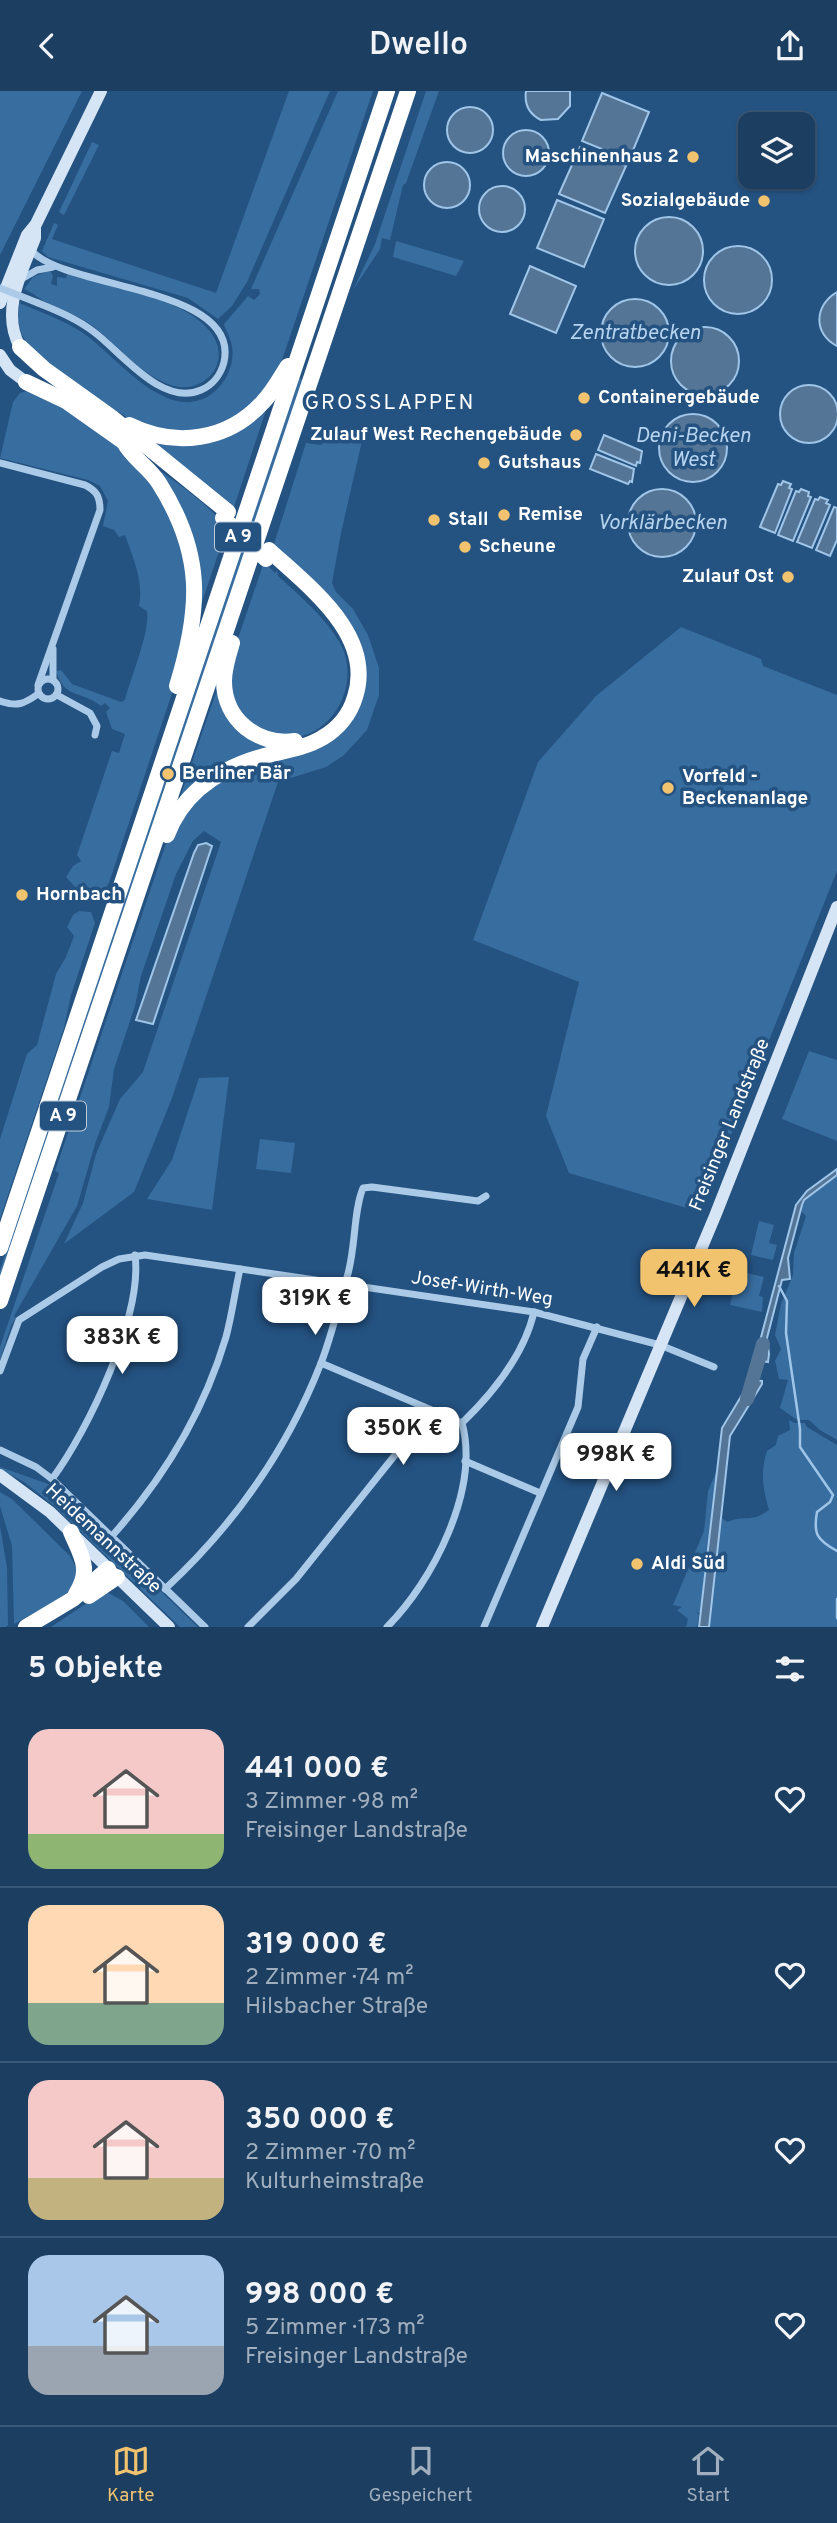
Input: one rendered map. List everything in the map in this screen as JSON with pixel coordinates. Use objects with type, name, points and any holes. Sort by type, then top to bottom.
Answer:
[{"type":"highway","name":"A 9","points":[[1,1243],[387,91]]},
{"type":"highway","name":"A 9","points":[[0,1301],[408,91]]},
{"type":"highway","points":[[111,417],[137,429],[167,438],[195,439],[220,433],[242,422],[265,401],[301,346]]},
{"type":"highway","points":[[20,347],[55,377],[111,417],[226,515],[326,606],[353,643],[359,666],[359,685],[352,708],[340,723],[323,738],[298,748],[232,766],[199,788],[178,812],[156,864],[144,876]]},
{"type":"highway","points":[[26,382],[66,401],[226,515]]},
{"type":"highway","points":[[124,442],[128,450],[156,478],[175,511],[190,552],[194,575],[193,625],[170,708],[174,728]]},
{"type":"highway","points":[[239,592],[240,619],[226,661],[223,681],[230,708],[243,727],[263,738],[275,742],[308,739],[319,733],[342,711],[348,698],[352,680],[348,649],[320,611],[268,554]]},
{"type":"highway","points":[[71,1532],[85,1572],[73,1599]]},
{"type":"highway","points":[[26,1627],[113,1573]]},
{"type":"highway","points":[[40,1627],[113,1573]]},
{"type":"main road","points":[[0,303],[27,235],[36,224],[101,91]]},
{"type":"main road","points":[[20,347],[13,335],[11,303],[35,238],[36,224]]},
{"type":"main road","points":[[0,358],[9,370],[26,382]]},
{"type":"main road","name":"Freisinger Landstraße","points":[[542,1627],[725,1191],[837,907]]},
{"type":"main road","name":"Heidemannstraße","points":[[3,1479],[35,1499],[169,1627]]},
{"type":"street","points":[[0,288],[69,316],[164,388],[183,393],[198,391],[212,383],[220,371],[224,357],[223,344],[214,327],[200,314],[167,299],[57,267],[38,258],[31,250]]},
{"type":"street","points":[[18,281],[37,270],[57,267]]},
{"type":"street","points":[[0,358],[20,347]]},
{"type":"street","points":[[0,463],[85,485],[93,489],[100,502],[100,510],[53,649],[53,680],[58,688],[57,695]]},
{"type":"street","points":[[53,649],[48,655],[38,689],[43,698],[49,699],[57,695]]},
{"type":"street","points":[[0,701],[22,705],[43,680],[53,680]]},
{"type":"street","points":[[57,695],[90,713],[97,726],[95,735]]},
{"type":"street","points":[[165,1589],[198,1558],[250,1495],[293,1423],[321,1363],[345,1284],[353,1254],[363,1188],[478,1201],[486,1196]]},
{"type":"street","points":[[52,1479],[93,1408],[120,1341],[133,1293],[135,1255]]},
{"type":"street","name":"Josef-Wirth-Weg","points":[[0,1371],[15,1325],[42,1304],[102,1267],[135,1255],[534,1312],[660,1345],[714,1367]]},
{"type":"street","points":[[112,1536],[158,1480],[189,1426],[225,1338],[240,1269]]},
{"type":"street","points":[[248,1627],[296,1579],[415,1432],[449,1426],[459,1421],[488,1395],[515,1357],[531,1326],[534,1312]]},
{"type":"street","points":[[484,1627],[578,1406],[583,1359],[597,1327]]},
{"type":"street","points":[[321,1363],[459,1421],[466,1436],[466,1461],[459,1498],[443,1547],[408,1604],[387,1627]]},
{"type":"street","points":[[429,1430],[435,1420],[430,1409]]},
{"type":"street","points":[[0,1450],[36,1467],[52,1479],[205,1627]]},
{"type":"street","points":[[466,1461],[540,1493]]},
{"type":"shaded area","points":[[0,91],[82,91],[0,255]]},
{"type":"shaded area","points":[[289,91],[330,91],[247,282],[232,306],[218,319],[188,298],[48,257],[42,251],[54,223],[58,225],[52,239],[216,293]]},
{"type":"shaded area","points":[[338,91],[373,91],[279,369],[249,411],[198,434],[137,424],[97,398],[27,344],[18,319],[19,303],[83,333],[144,385],[161,395],[179,401],[197,401],[214,392],[228,375],[232,361],[232,346],[224,324],[248,296],[254,300],[260,294],[259,289],[251,289]]},
{"type":"shaded area","points":[[426,91],[439,91],[403,185],[390,240],[382,238],[380,249],[353,290],[375,244]]},
{"type":"shaded area","points":[[92,142],[99,145],[64,215],[59,212]]},
{"type":"shaded area","points":[[396,241],[464,261],[456,276],[393,257]]},
{"type":"shaded area","points":[[50,270],[53,276],[51,284],[57,286],[57,277],[66,278],[67,274],[149,296],[193,316],[207,328],[217,344],[218,363],[214,371],[201,383],[193,386],[174,386],[162,382],[131,360],[93,326],[24,289],[33,277]]},
{"type":"shaded area","points":[[299,378],[303,380],[254,526],[251,522]]},
{"type":"shaded area","points":[[27,391],[55,402],[122,449],[162,493],[190,572],[180,669],[109,883],[102,892],[92,897],[84,897],[66,877],[73,866],[81,861],[77,855],[112,751],[119,753],[125,734],[112,729],[106,712],[110,708],[105,703],[101,706],[68,690],[59,680],[56,671],[61,670],[72,684],[121,702],[125,700],[143,643],[147,611],[139,606],[139,579],[125,535],[119,537],[114,530],[103,526],[108,501],[100,486],[88,480],[0,458],[13,402],[20,393]]},
{"type":"shaded area","points":[[267,407],[234,507],[149,438],[171,443]]},
{"type":"shaded area","points":[[325,434],[362,441],[332,583],[336,592],[353,609],[368,635],[379,668],[379,695],[367,730],[344,755],[326,767],[278,782],[172,1098],[134,1192],[64,1244],[83,1203],[96,1154],[120,1099],[143,1072],[221,842],[204,831],[193,841],[176,874],[141,976],[135,1006],[114,1069],[109,1107],[77,1206],[14,1316],[16,1318],[0,1360],[0,1347],[59,1173],[55,1171],[170,832],[211,783],[333,734],[361,663],[282,551],[274,544],[306,443],[322,445]]},
{"type":"shaded area","points":[[142,458],[198,499],[227,528],[200,608],[197,573]]},
{"type":"shaded area","points":[[244,544],[247,547],[0,1281],[0,1270]]},
{"type":"shaded area","points":[[264,562],[275,573],[277,571],[278,576],[327,624],[346,658],[346,688],[332,716],[308,734],[293,738],[261,734],[230,699],[231,659]]},
{"type":"shaded area","points":[[681,627],[761,659],[763,666],[837,695],[837,871],[700,1212],[569,1173],[546,1116],[579,982],[473,940],[538,762],[596,696]]},
{"type":"shaded area","points":[[220,681],[223,701],[279,746],[178,803]]},
{"type":"shaded area","points":[[79,911],[91,912],[95,923],[71,995],[64,1028],[0,1219],[0,1139],[27,1054],[37,1045],[56,974],[74,936],[67,927],[73,915]]},
{"type":"shaded area","points":[[809,1051],[837,1060],[837,1141],[782,1119]]},
{"type":"shaded area","points":[[229,1077],[212,1210],[147,1199],[172,1160],[199,1078]]},
{"type":"shaded area","points":[[260,1139],[295,1143],[291,1173],[256,1169]]},
{"type":"shaded area","points":[[837,1175],[837,1440],[809,1420],[797,1420],[780,1408],[788,1380],[779,1379],[775,1361],[781,1349],[775,1335],[781,1304],[793,1275],[794,1253],[806,1216],[801,1211],[804,1201]]},
{"type":"shaded area","points":[[759,1221],[774,1225],[769,1243],[777,1245],[773,1260],[751,1255]]},
{"type":"shaded area","points":[[738,1271],[764,1277],[759,1296],[763,1297],[762,1312],[730,1305]]},
{"type":"shaded area","points":[[789,1420],[805,1423],[807,1427],[837,1445],[837,1627],[709,1627],[712,1583],[722,1518],[727,1522],[752,1518],[769,1510],[763,1481],[765,1459],[767,1451],[776,1445],[778,1436],[790,1430]]},
{"type":"shaded area","points":[[0,1467],[51,1485],[56,1490],[49,1495],[52,1497],[57,1491],[198,1627],[180,1627],[52,1504]]},
{"type":"shaded area","points":[[717,1470],[700,1613],[696,1612],[699,1615],[697,1627],[686,1627],[688,1619],[677,1610],[682,1607],[673,1605],[704,1531],[708,1491]]},
{"type":"shaded area","points":[[0,1492],[12,1499],[70,1556],[79,1574],[68,1594],[14,1624],[12,1546],[0,1506]]},
{"type":"shaded area","points":[[0,1526],[7,1568],[6,1627],[0,1627]]},
{"type":"shaded area","points":[[105,1591],[123,1601],[149,1627],[51,1627]]},
{"type":"water","points":[[526,91],[570,91],[570,106],[558,119],[541,120],[528,109]]},
{"type":"water","points":[[602,93],[649,112],[629,160],[582,141]]},
{"type":"water","points":[[470,107],[486,114],[493,130],[486,146],[470,153],[454,146],[447,130],[454,114]]},
{"type":"water","points":[[526,130],[542,137],[549,153],[542,169],[526,176],[510,169],[503,153],[510,137]]},
{"type":"water","points":[[580,147],[626,166],[605,213],[559,194]]},
{"type":"water","points":[[447,162],[463,169],[470,185],[463,201],[447,208],[431,201],[424,185],[431,169]]},
{"type":"water","points":[[502,186],[518,193],[525,209],[518,225],[502,232],[486,225],[479,209],[486,193]]},
{"type":"water","points":[[557,200],[604,219],[584,267],[537,248]]},
{"type":"water","points":[[669,217],[682,220],[693,227],[700,238],[703,251],[700,264],[693,275],[682,282],[669,285],[656,282],[645,275],[638,264],[635,251],[638,238],[645,227],[656,220]]},
{"type":"water","points":[[738,246],[751,249],[762,256],[769,267],[772,280],[769,293],[762,304],[751,311],[738,314],[725,311],[714,304],[707,293],[704,280],[707,267],[714,256],[725,249]]},
{"type":"water","points":[[530,266],[576,286],[556,333],[510,314]]},
{"type":"water","points":[[837,292],[837,346],[824,334],[819,319],[824,304]]},
{"type":"water","name":"Zentratbecken","points":[[635,299],[648,302],[659,309],[666,320],[669,333],[666,346],[659,357],[648,364],[635,367],[622,364],[611,357],[604,346],[601,333],[604,320],[611,309],[622,302]]},
{"type":"water","points":[[705,327],[718,330],[729,337],[736,348],[739,361],[736,374],[729,385],[718,392],[705,395],[692,392],[681,385],[674,374],[671,361],[674,348],[681,337],[692,330]]},
{"type":"water","points":[[803,385],[815,385],[830,393],[838,408],[838,420],[830,435],[815,443],[803,443],[788,435],[780,420],[780,408],[788,393]]},
{"type":"water","name":"Deni-Becken West","points":[[693,414],[706,417],[717,424],[724,435],[727,448],[724,461],[717,472],[706,479],[693,482],[680,479],[669,472],[662,461],[659,448],[662,435],[669,424],[680,417]]},
{"type":"water","points":[[604,435],[642,451],[640,463],[637,462],[636,466],[598,450]]},
{"type":"water","points":[[596,454],[634,469],[632,482],[628,484],[590,469]]},
{"type":"water","points":[[783,481],[791,484],[789,488],[792,489],[775,533],[760,527],[778,484],[781,485]]},
{"type":"water","name":"Vorklärbecken","points":[[662,489],[675,492],[686,499],[693,510],[696,523],[693,536],[686,547],[675,554],[662,557],[649,554],[638,547],[631,536],[628,523],[631,510],[638,499],[649,492]]},
{"type":"water","points":[[801,489],[809,492],[808,496],[811,497],[793,541],[778,535],[796,491]]},
{"type":"water","points":[[820,497],[828,500],[826,503],[830,505],[812,548],[797,542],[815,499]]},
{"type":"water","points":[[834,507],[837,508],[837,540],[830,556],[816,550]]},
{"type":"water","points":[[206,843],[212,846],[153,1024],[136,1020],[194,853],[198,845]]},
{"type":"water","points":[[837,1169],[837,1175],[804,1200],[788,1258],[790,1279],[782,1280],[767,1338],[768,1362],[755,1360],[796,1205],[807,1191]]},
{"type":"water","points":[[751,1380],[762,1381],[762,1384],[730,1436],[709,1627],[699,1627],[722,1428]]},
{"type":"waterway","points":[[779,1286],[787,1301],[786,1333],[800,1429],[800,1447],[833,1495],[830,1502],[817,1512],[816,1531],[821,1540],[837,1551]]},
{"type":"waterway","points":[[747,1399],[763,1344]]},
{"type":"waterway","points":[[837,1599],[837,1618]]},
{"type":"place","name":"Maschinenhaus 2","points":[[693,157]]},
{"type":"place","name":"Sozialgebäude","points":[[764,201]]},
{"type":"place","name":"Containergebäude","points":[[584,398]]},
{"type":"place","name":"Zulauf West Rechengebäude","points":[[576,435]]},
{"type":"place","name":"Gutshaus","points":[[484,463]]},
{"type":"place","name":"Remise","points":[[504,515]]},
{"type":"place","name":"Stall","points":[[434,520]]},
{"type":"place","name":"Scheune","points":[[465,547]]},
{"type":"place","name":"Zulauf Ost","points":[[788,577]]},
{"type":"place","name":"Berliner Bär","points":[[168,774]]},
{"type":"place","name":"Vorfeld - Beckenanlage","points":[[668,788]]},
{"type":"place","name":"Hornbach","points":[[22,895]]},
{"type":"place","name":"Aldi Süd","points":[[637,1564]]},
{"type":"district","name":"GROSSLAPPEN","points":[[390,403]]}]
